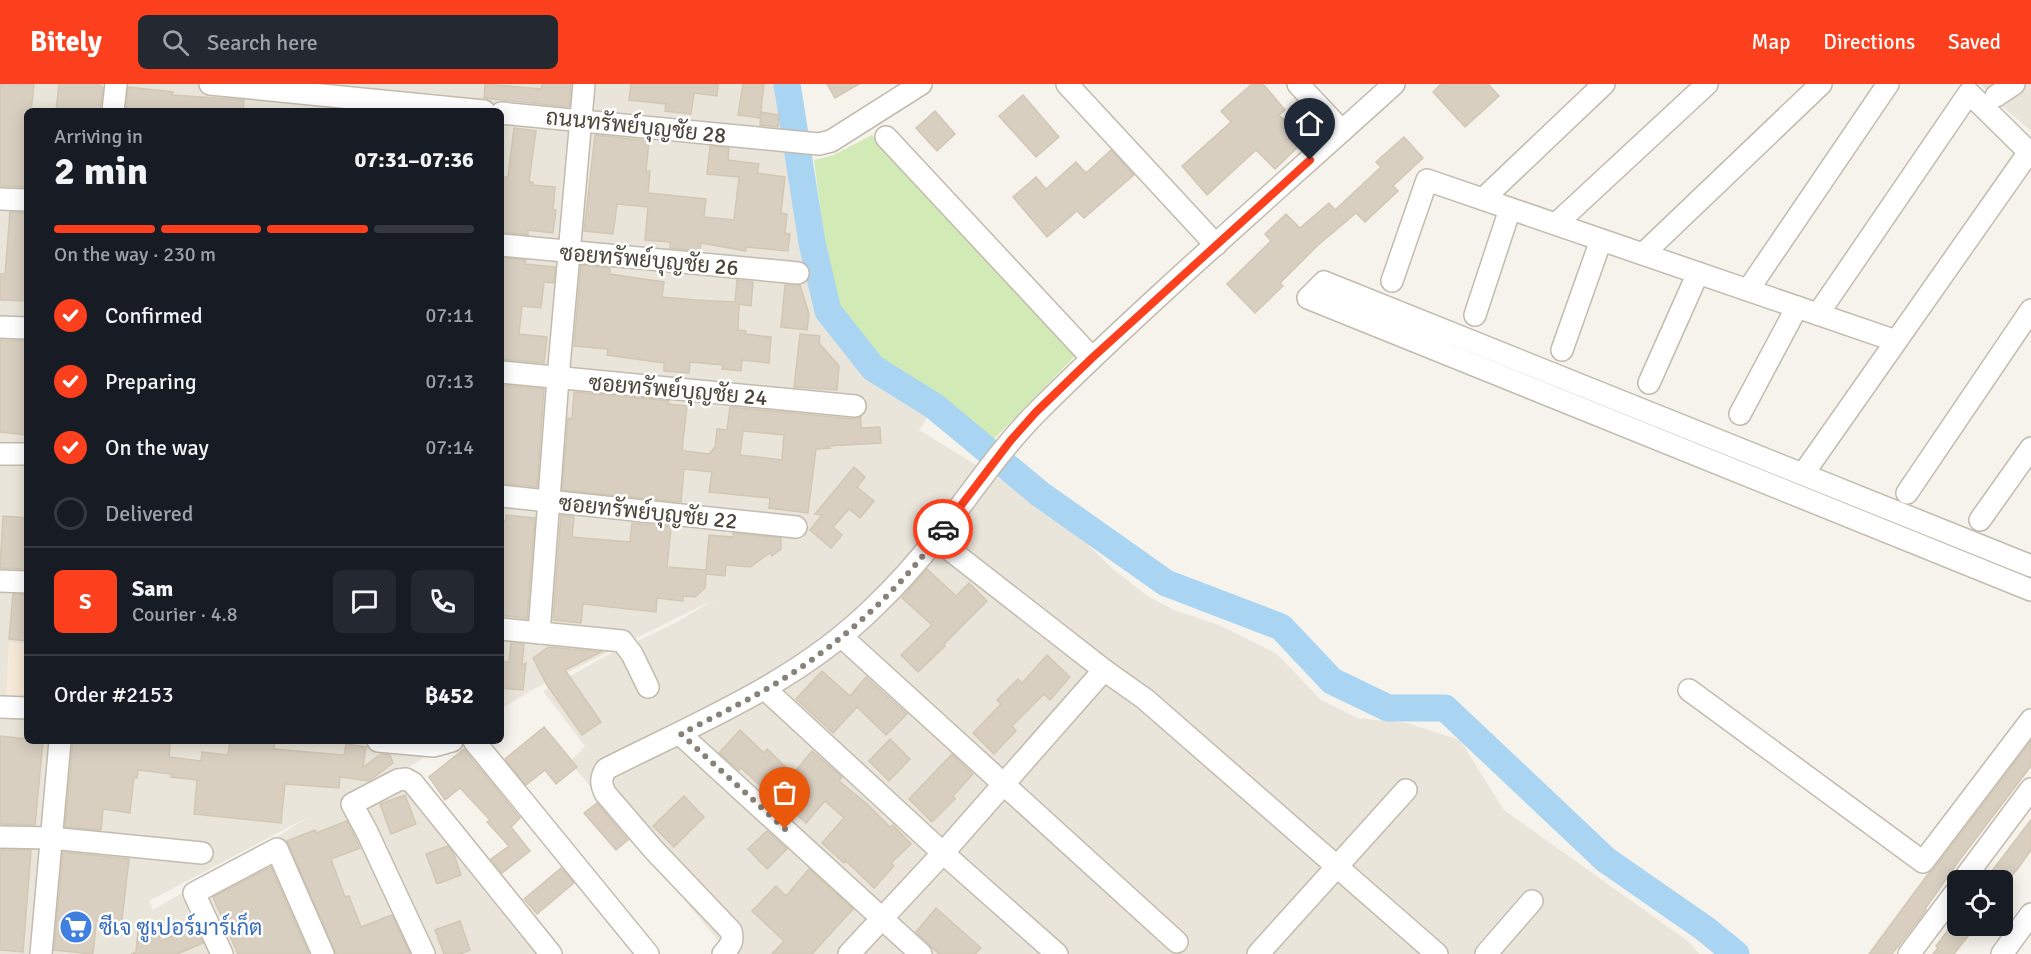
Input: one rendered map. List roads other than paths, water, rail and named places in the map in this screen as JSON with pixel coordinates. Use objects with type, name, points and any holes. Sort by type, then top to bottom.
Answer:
[{"type":"street","points":[[113,108],[116,84]]},
{"type":"street","points":[[210,84],[454,108]]},
{"type":"street","points":[[538,633],[584,84]]},
{"type":"street","name":"ถนนทรัพย์บุญชัย 28","points":[[504,113],[819,144],[831,141],[921,84]]},
{"type":"street","points":[[1067,84],[1216,245]]},
{"type":"street","points":[[1298,84],[1342,131]]},
{"type":"street","points":[[723,954],[732,944],[731,931],[653,849],[605,794],[601,784],[606,769],[681,734],[765,689],[794,672],[842,637],[873,608],[936,539],[1011,440],[1092,358],[1394,84]]},
{"type":"street","points":[[1483,199],[1604,84]]},
{"type":"street","points":[[1556,224],[1707,84]]},
{"type":"street","points":[[1643,254],[1821,84]]},
{"type":"street","points":[[1748,290],[1888,84]]},
{"type":"street","points":[[1996,96],[2014,84]]},
{"type":"street","points":[[1803,474],[2029,152],[1969,93],[1818,314]]},
{"type":"street","points":[[886,137],[1092,358]]},
{"type":"street","points":[[1392,281],[1427,180],[1896,342]]},
{"type":"street","points":[[0,199],[24,200]]},
{"type":"street","points":[[1475,315],[1510,209]]},
{"type":"street","points":[[1562,350],[1601,240]]},
{"type":"street","name":"ซอยทรัพย์บุญชัย 26","points":[[504,245],[798,273]]},
{"type":"street","points":[[1649,383],[1698,273]]},
{"type":"street","points":[[2031,566],[1324,282],[1308,298],[2031,590]]},
{"type":"street","points":[[1740,414],[1797,307]]},
{"type":"street","points":[[1907,493],[2030,312]]},
{"type":"street","points":[[0,327],[24,328]]},
{"type":"street","name":"ซอยทรัพย์บุญชัย 24","points":[[504,372],[855,406]]},
{"type":"street","points":[[1980,520],[2031,448]]},
{"type":"street","points":[[0,454],[24,454]]},
{"type":"street","name":"ซอยทรัพย์บุญชัย 22","points":[[504,496],[796,527]]},
{"type":"street","points":[[936,539],[1104,670],[1145,699],[1437,954]]},
{"type":"street","points":[[0,581],[24,582]]},
{"type":"street","points":[[504,629],[622,641],[632,654],[648,687]]},
{"type":"street","points":[[842,637],[1177,942]]},
{"type":"street","points":[[849,954],[943,853],[1002,783],[1104,670]]},
{"type":"street","points":[[765,689],[943,853],[1057,954]]},
{"type":"street","points":[[1689,690],[1923,862],[2031,720]]},
{"type":"street","points":[[0,707],[24,708]]},
{"type":"street","points":[[681,734],[921,954]]},
{"type":"street","points":[[41,954],[60,744]]},
{"type":"street","points":[[412,744],[434,746],[441,744]]},
{"type":"street","points":[[476,744],[648,954]]},
{"type":"street","points":[[424,954],[352,804],[398,780],[406,779],[413,783],[551,954]]},
{"type":"street","points":[[1971,870],[2031,789]]},
{"type":"street","points":[[1258,954],[1406,790]]},
{"type":"street","points":[[0,837],[51,838],[202,853]]},
{"type":"street","points":[[222,954],[194,892],[276,849],[323,954]]},
{"type":"street","points":[[1486,954],[1532,901]]},
{"type":"street","points":[[1909,954],[1947,904]]},
{"type":"street","points":[[2002,954],[2031,914]]},
{"type":"waterway","points":[[787,84],[812,243],[828,311],[873,368],[934,406],[1040,494],[1166,583],[1281,627],[1332,681],[1388,708],[1445,708],[1606,860],[1704,928],[1736,954]]},
{"type":"place","name":"ซีเจ ซูเปอร์มาร์เก็ต","points":[[76,927]]}]
